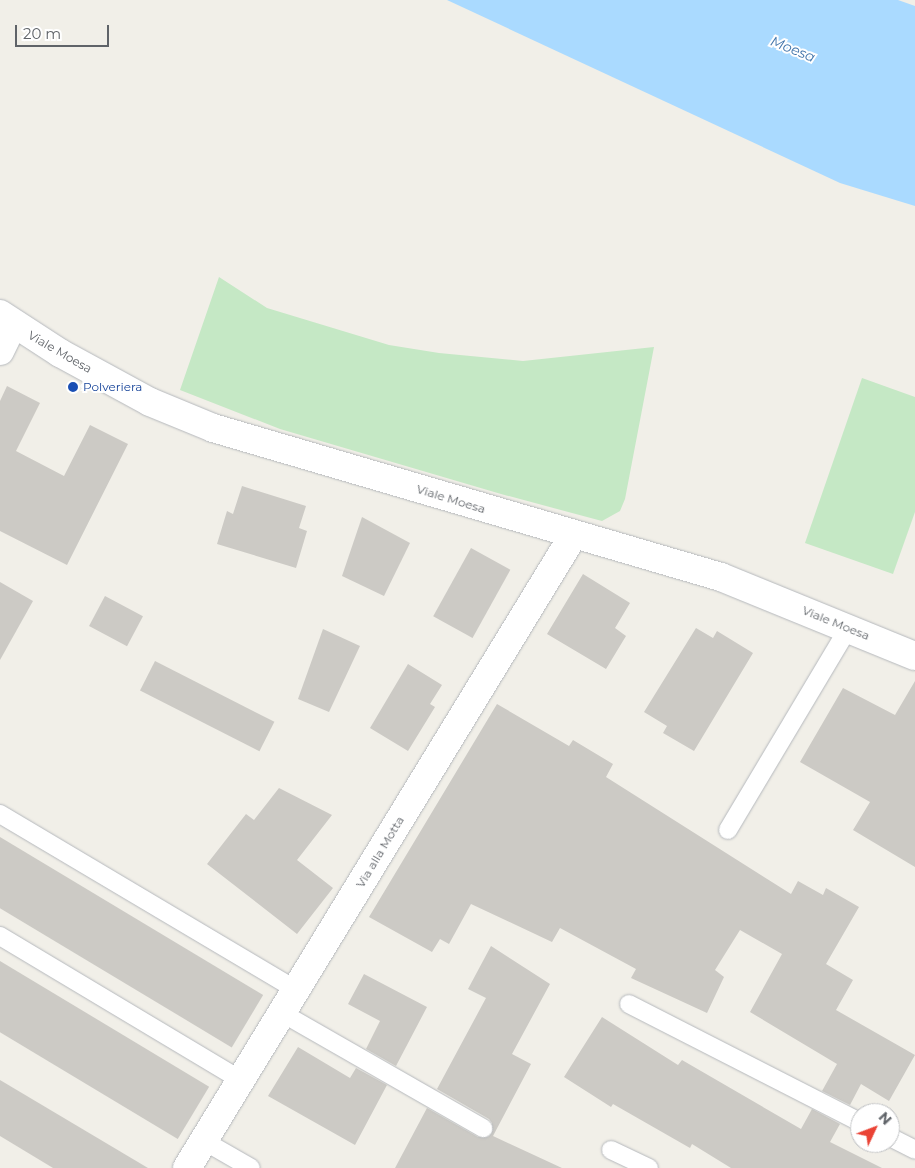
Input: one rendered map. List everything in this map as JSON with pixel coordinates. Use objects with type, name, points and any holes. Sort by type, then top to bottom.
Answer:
[{"type":"street","points":[[0,351],[7,319]]},
{"type":"street","name":"Viale Moesa","points":[[7,319],[150,402],[213,428],[573,536],[721,577],[849,627],[915,656]]},
{"type":"street","name":"Via alla Motta","points":[[187,1168],[573,536]]},
{"type":"lane","points":[[728,830],[849,627]]},
{"type":"lane","points":[[0,814],[483,1128]]},
{"type":"lane","points":[[0,936],[241,1080]]},
{"type":"lane","points":[[629,1004],[850,1117]]},
{"type":"lane","points":[[204,1141],[251,1168]]},
{"type":"lane","points":[[900,1142],[915,1150]]},
{"type":"lane","points":[[611,1150],[649,1168]]},
{"type":"green space","points":[[219,277],[267,308],[389,345],[439,353],[523,361],[654,347],[625,499],[620,511],[602,521],[501,494],[280,429],[180,390]]},
{"type":"green space","points":[[862,378],[915,397],[915,512],[893,574],[805,543]]},
{"type":"water","name":"Moesa","points":[[447,0],[898,0],[915,6],[915,206],[840,183]]},
{"type":"building","points":[[7,386],[40,403],[16,451],[64,476],[90,425],[128,444],[67,565],[0,531],[0,401]]},
{"type":"building","points":[[242,486],[306,506],[299,528],[307,531],[296,568],[217,544],[227,511],[233,514]]},
{"type":"building","points":[[362,517],[410,543],[384,596],[342,576]]},
{"type":"building","points":[[471,548],[510,570],[473,638],[433,616]]},
{"type":"building","points":[[583,574],[630,603],[615,628],[626,636],[606,669],[547,634]]},
{"type":"building","points":[[0,582],[33,601],[0,660]]},
{"type":"building","points":[[105,596],[143,616],[127,646],[89,626]]},
{"type":"building","points":[[696,628],[713,638],[717,631],[753,653],[694,751],[663,733],[667,726],[644,712]]},
{"type":"building","points":[[323,629],[360,646],[329,712],[298,699]]},
{"type":"building","points":[[155,661],[274,722],[259,751],[140,690]]},
{"type":"building","points":[[408,664],[442,685],[430,704],[435,707],[408,751],[370,728]]},
{"type":"building","points":[[915,681],[915,867],[853,830],[870,802],[800,762],[843,688],[895,715]]},
{"type":"building","points":[[497,704],[569,746],[573,740],[613,764],[606,777],[791,894],[798,881],[823,895],[826,888],[859,907],[826,964],[853,980],[836,1010],[915,1055],[889,1101],[861,1084],[850,1105],[822,1091],[837,1064],[750,1012],[782,954],[740,930],[715,970],[724,977],[707,1013],[631,978],[636,969],[560,928],[552,942],[471,904],[449,944],[440,939],[432,952],[369,917]]},
{"type":"building","points":[[279,788],[332,815],[297,860],[333,888],[297,934],[207,864],[246,814],[254,820]]},
{"type":"building","points":[[0,837],[263,995],[232,1047],[0,908]]},
{"type":"building","points":[[491,946],[550,984],[512,1054],[531,1064],[493,1136],[562,1168],[395,1168],[427,1108],[478,1137],[488,1137],[492,1133],[492,1123],[489,1119],[437,1089],[486,998],[468,989]]},
{"type":"building","points":[[0,961],[209,1087],[178,1139],[0,1032]]},
{"type":"building","points":[[364,974],[427,1007],[396,1066],[366,1049],[380,1021],[348,1004]]},
{"type":"building","points":[[602,1017],[678,1065],[682,1060],[801,1129],[812,1109],[840,1124],[830,1142],[882,1168],[731,1168],[692,1144],[690,1148],[613,1104],[611,1107],[564,1077]]},
{"type":"building","points":[[298,1047],[350,1078],[356,1068],[387,1085],[355,1145],[268,1096]]},
{"type":"building","points":[[0,1080],[148,1168],[53,1168],[0,1136]]},
{"type":"place","name":"Polveriera","points":[[73,387]]}]
